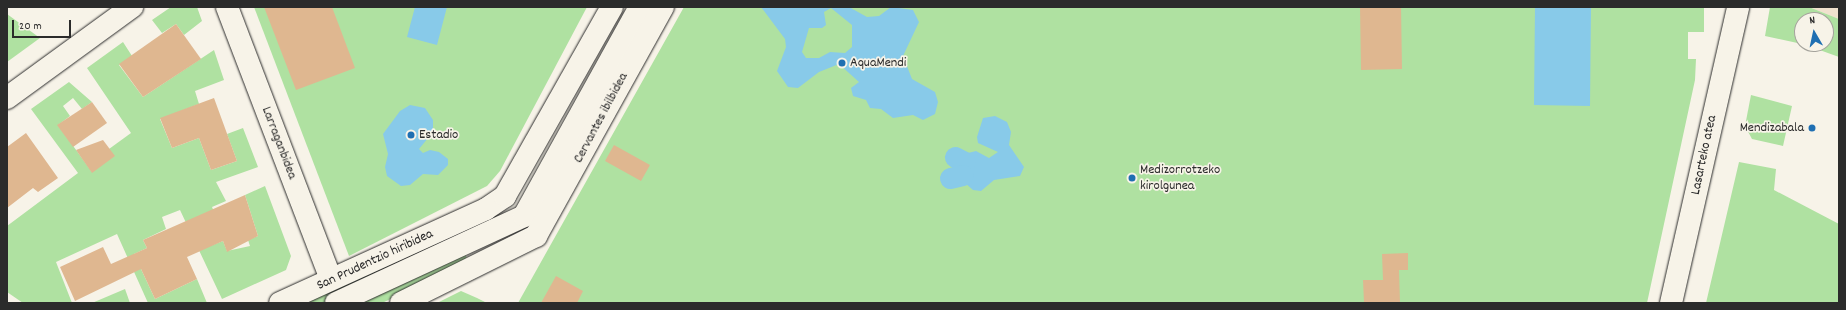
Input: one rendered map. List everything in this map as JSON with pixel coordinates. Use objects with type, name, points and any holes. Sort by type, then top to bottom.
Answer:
[{"type":"street","points":[[7,98],[132,7]]},
{"type":"street","name":"Larraganbidea","points":[[227,7],[331,280]]},
{"type":"street","points":[[464,273],[486,209],[505,196],[526,163],[612,7]]},
{"type":"street","name":"Cervantes ibilbidea","points":[[533,223],[640,7]]},
{"type":"street","name":"Cervantes ibilbidea","points":[[533,223],[663,7]]},
{"type":"street","name":"Lasarteko atea","points":[[1671,303],[1738,7]]},
{"type":"street","name":"San Prudentzio hiribidea","points":[[280,303],[486,209]]},
{"type":"street","points":[[401,303],[528,243],[533,223]]},
{"type":"street","name":"San Prudentzio hiribidea","points":[[336,303],[475,239],[533,223]]},
{"type":"street","name":"San Prudentzio hiribidea","points":[[448,226],[475,239],[499,257]]},
{"type":"shaded area","points":[[1809,7],[1839,7],[1839,19],[1834,17],[1834,12],[1822,12]]},
{"type":"green space","points":[[171,7],[197,7],[202,21],[184,35],[176,24],[162,33],[152,20]]},
{"type":"green space","name":"Estadio","points":[[254,7],[587,7],[500,171],[487,186],[349,256]]},
{"type":"green space","name":"Medizorrotzeko kirolgunea","points":[[684,7],[1704,7],[1704,32],[1688,32],[1688,59],[1696,59],[1695,80],[1647,303],[518,303]]},
{"type":"green space","points":[[1770,7],[1809,7],[1822,12],[1794,12],[1794,42],[1765,36]]},
{"type":"green space","points":[[7,14],[40,38],[7,62]]},
{"type":"green space","points":[[1834,17],[1839,19],[1839,57],[1825,52],[1834,52]]},
{"type":"green space","points":[[123,42],[132,56],[119,65],[143,97],[214,50],[224,80],[195,91],[199,104],[160,119],[172,148],[199,138],[211,170],[237,161],[227,134],[243,128],[258,167],[216,182],[226,201],[212,207],[215,214],[210,246],[223,241],[227,251],[250,246],[248,240],[258,236],[245,195],[265,186],[291,256],[286,270],[222,299],[180,210],[162,217],[166,229],[143,240],[147,248],[134,254],[155,299],[197,279],[207,303],[148,303],[117,234],[56,262],[72,303],[23,303],[7,292],[7,226],[78,173],[31,109],[69,82],[92,102],[82,109],[73,98],[63,106],[70,116],[58,125],[92,172],[109,149],[131,133],[87,68]]},
{"type":"green space","points":[[1751,95],[1792,106],[1783,146],[1752,139],[1745,126]]},
{"type":"green space","points":[[1739,162],[1776,169],[1774,190],[1839,224],[1839,303],[1706,303]]},
{"type":"green space","points":[[446,231],[457,236],[465,249],[467,262],[458,268],[382,303],[298,303]]},
{"type":"green space","points":[[125,289],[130,303],[92,303]]},
{"type":"green space","points":[[461,291],[477,298],[487,303],[437,303]]},
{"type":"water","points":[[415,7],[447,7],[437,45],[407,37]]},
{"type":"water","name":"AquaMendi","points":[[761,7],[849,7],[867,17],[879,16],[891,7],[913,10],[919,22],[903,56],[912,79],[935,92],[938,102],[935,114],[923,120],[913,115],[893,118],[881,109],[870,108],[866,100],[853,96],[851,88],[859,82],[839,64],[819,72],[798,88],[788,87],[777,71],[786,47],[785,39]],"holes":[[[831,8],[852,25],[852,47],[845,53],[830,52],[819,58],[806,58],[802,52],[809,28],[822,28],[826,25],[824,12]]]},
{"type":"water","points":[[1535,7],[1591,7],[1590,106],[1534,105]]},
{"type":"water","points":[[410,105],[425,108],[433,120],[433,132],[419,149],[423,153],[430,150],[439,152],[448,159],[448,165],[438,175],[423,174],[410,185],[401,186],[387,176],[385,167],[388,154],[383,134],[400,111]]},
{"type":"water","points":[[995,116],[1007,122],[1011,132],[1009,145],[1024,167],[1020,176],[994,180],[981,191],[973,190],[965,183],[962,172],[968,153],[976,151],[989,158],[998,152],[978,143],[977,137],[983,118]]},
{"type":"building","points":[[264,7],[332,7],[355,68],[296,90]]},
{"type":"building","points":[[1360,7],[1401,7],[1402,69],[1361,70]]},
{"type":"building","points":[[176,24],[201,59],[143,97],[119,64]]},
{"type":"building","points":[[214,98],[237,161],[211,170],[199,138],[172,148],[160,118]]},
{"type":"building","points":[[92,102],[107,123],[73,147],[57,125]]},
{"type":"building","points":[[26,133],[58,178],[38,192],[33,188],[7,208],[7,147]]},
{"type":"building","points":[[103,140],[115,156],[92,173],[76,150]]},
{"type":"building","points":[[614,145],[650,165],[641,181],[605,161]]},
{"type":"building","points":[[245,195],[258,236],[227,252],[223,241],[187,257],[197,279],[155,299],[141,269],[75,301],[60,267],[103,247],[111,264],[147,248],[143,240]]},
{"type":"building","points":[[1408,253],[1408,270],[1399,270],[1400,303],[1364,303],[1363,280],[1383,280],[1382,254]]},
{"type":"building","points":[[556,276],[583,291],[577,303],[541,303]]},
{"type":"waterway","points":[[955,157],[965,162]]},
{"type":"waterway","points":[[950,178],[963,175]]},
{"type":"place","name":"AquaMendi","points":[[842,63]]},
{"type":"place","name":"Mendizabala","points":[[1812,128]]},
{"type":"place","name":"Estadio","points":[[411,135]]},
{"type":"place","name":"Medizorrotzeko kirolgunea","points":[[1132,178]]}]
